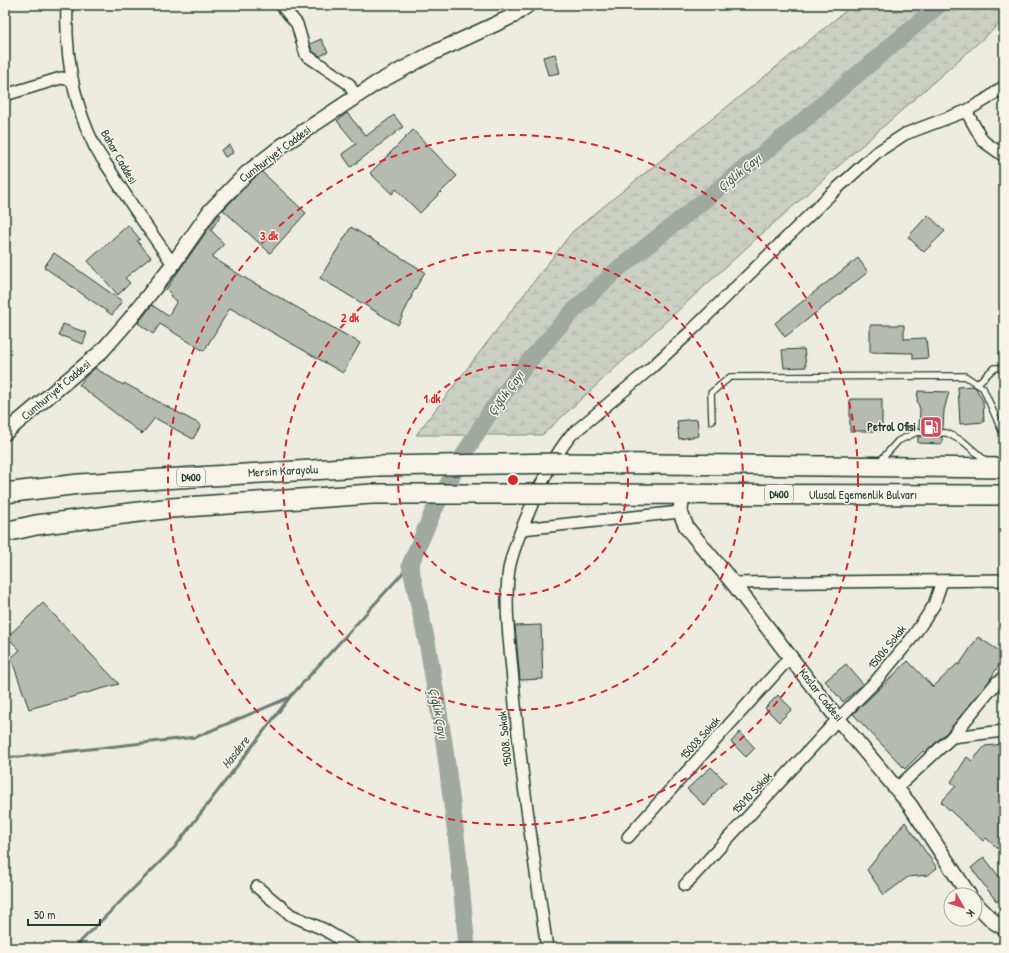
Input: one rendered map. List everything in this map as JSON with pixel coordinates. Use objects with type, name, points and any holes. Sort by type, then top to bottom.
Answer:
[{"type":"highway","name":"Mersin Karayolu","points":[[5,493],[79,484],[378,466],[562,463],[875,467]]},
{"type":"highway","name":"D400","points":[[875,467],[999,468]]},
{"type":"highway","name":"Ulusal Egemenlik Bulvarı","points":[[5,532],[36,526],[171,508],[372,494],[554,494],[682,503],[1004,495]]},
{"type":"street","name":"Bahar Caddesi","points":[[67,5],[66,30],[72,80],[81,112],[96,147],[140,218],[173,264]]},
{"type":"street","points":[[281,5],[297,24],[306,55],[350,84],[356,97]]},
{"type":"street","name":"Cumhuriyet Caddesi","points":[[5,433],[102,351],[130,319],[173,264],[210,211],[247,173],[283,145],[376,84],[431,54],[513,16],[528,5]]},
{"type":"street","points":[[5,95],[61,78],[72,80]]},
{"type":"street","name":"15008. Sokak","points":[[547,948],[517,736],[508,627],[509,570],[512,553],[552,462],[560,448],[572,435],[651,368],[689,333],[830,195],[876,153],[905,134],[966,111],[987,99],[1004,86]]},
{"type":"street","points":[[966,111],[983,141],[1004,156]]},
{"type":"street","points":[[522,528],[682,503]]},
{"type":"street","name":"Kaslar Caddesi","points":[[682,503],[687,528],[791,656],[838,719],[897,788],[910,805],[964,887]]},
{"type":"street","points":[[733,583],[1004,580]]},
{"type":"street","name":"15006 Sokak","points":[[838,719],[868,689],[911,639],[934,605],[942,581]]},
{"type":"street","name":"15008 Sokak","points":[[628,837],[791,656]]},
{"type":"street","points":[[897,788],[952,737],[997,682]]},
{"type":"street","name":"15010 Sokak","points":[[685,885],[838,719]]},
{"type":"street","points":[[952,737],[1004,731]]},
{"type":"street","points":[[257,887],[291,915],[323,929],[355,948]]},
{"type":"street","points":[[983,911],[994,922],[1004,928]]},
{"type":"lane","points":[[977,384],[994,368],[1004,368]]},
{"type":"lane","points":[[712,421],[712,393],[730,377],[965,376],[983,388],[1004,433]]},
{"type":"lane","points":[[875,467],[898,441],[917,432],[947,433],[964,442],[999,468]]},
{"type":"lane","points":[[997,682],[1004,670]]},
{"type":"green space","points":[[853,5],[1004,5],[1004,20],[756,239],[542,435],[416,435],[572,232]]},
{"type":"building","points":[[321,39],[328,52],[320,56],[312,51],[310,44]]},
{"type":"building","points":[[555,54],[560,73],[548,75],[543,57]]},
{"type":"building","points":[[347,113],[366,136],[394,115],[403,127],[351,167],[342,154],[356,144],[337,121]]},
{"type":"building","points":[[413,130],[457,176],[420,213],[396,189],[392,194],[370,173]]},
{"type":"building","points":[[230,145],[233,153],[225,157],[221,150]]},
{"type":"building","points":[[262,172],[306,213],[270,253],[223,210],[253,179]]},
{"type":"building","points":[[219,214],[221,215],[211,230],[224,244],[212,257],[245,278],[360,343],[343,373],[230,308],[204,351],[160,324],[153,334],[138,323],[152,305],[168,316],[177,301],[170,296],[171,294],[166,289]]},
{"type":"building","points":[[928,215],[945,231],[924,252],[908,237]]},
{"type":"building","points":[[128,225],[140,239],[137,241],[151,257],[125,278],[130,283],[118,295],[88,261]]},
{"type":"building","points":[[351,227],[425,272],[411,296],[398,325],[320,278]]},
{"type":"building","points":[[54,253],[122,301],[112,315],[44,267]]},
{"type":"building","points":[[858,258],[868,272],[785,337],[775,323]]},
{"type":"building","points":[[63,324],[87,333],[83,344],[59,335]]},
{"type":"building","points":[[870,325],[904,325],[904,339],[926,338],[928,358],[913,359],[913,353],[870,352]]},
{"type":"building","points":[[804,349],[806,367],[784,368],[782,350]]},
{"type":"building","points":[[95,368],[123,385],[124,383],[201,425],[193,439],[155,418],[142,434],[79,385]]},
{"type":"building","points":[[973,386],[976,388],[983,401],[984,422],[960,424],[958,387]]},
{"type":"building","points":[[918,391],[949,392],[944,410],[943,429],[919,428],[920,409],[917,401]]},
{"type":"building","points":[[850,399],[882,399],[882,431],[850,431]]},
{"type":"building","points":[[697,419],[699,436],[679,439],[677,421]]},
{"type":"building","points":[[918,436],[942,437],[942,444],[918,443]]},
{"type":"building","points":[[43,603],[119,684],[29,709],[11,658],[20,650],[7,637]]},
{"type":"building","points":[[541,625],[543,679],[520,680],[515,626]]},
{"type":"building","points":[[978,637],[1004,654],[1004,657],[987,684],[949,730],[925,753],[923,751],[905,769],[853,714],[908,661],[933,687],[957,664],[959,665]]},
{"type":"building","points":[[846,664],[863,684],[843,702],[825,681]]},
{"type":"building","points":[[778,695],[792,709],[779,722],[765,708]]},
{"type":"building","points":[[740,732],[755,748],[746,757],[731,742]]},
{"type":"building","points":[[1004,744],[1004,854],[986,838],[983,841],[941,802],[956,786],[951,782],[967,757],[972,761],[985,746]]},
{"type":"building","points":[[711,767],[726,782],[711,796],[712,797],[705,806],[687,789]]},
{"type":"building","points":[[905,822],[937,868],[928,875],[908,877],[884,895],[867,870]]},
{"type":"building","points":[[984,857],[1004,883],[1004,896],[997,902],[971,868]]},
{"type":"waterway","name":"Çığlık Çayı","points":[[467,948],[458,851],[444,742],[428,647],[410,565],[433,512],[460,461],[490,412],[529,361],[571,313],[618,269],[790,132],[939,5]]},
{"type":"waterway","name":"Hasdere","points":[[74,948],[174,848],[290,697],[410,565]]},
{"type":"waterway","points":[[5,757],[19,757],[196,737],[288,698]]},
{"type":"place","name":"Petrol Ofisi","points":[[931,427]]}]
